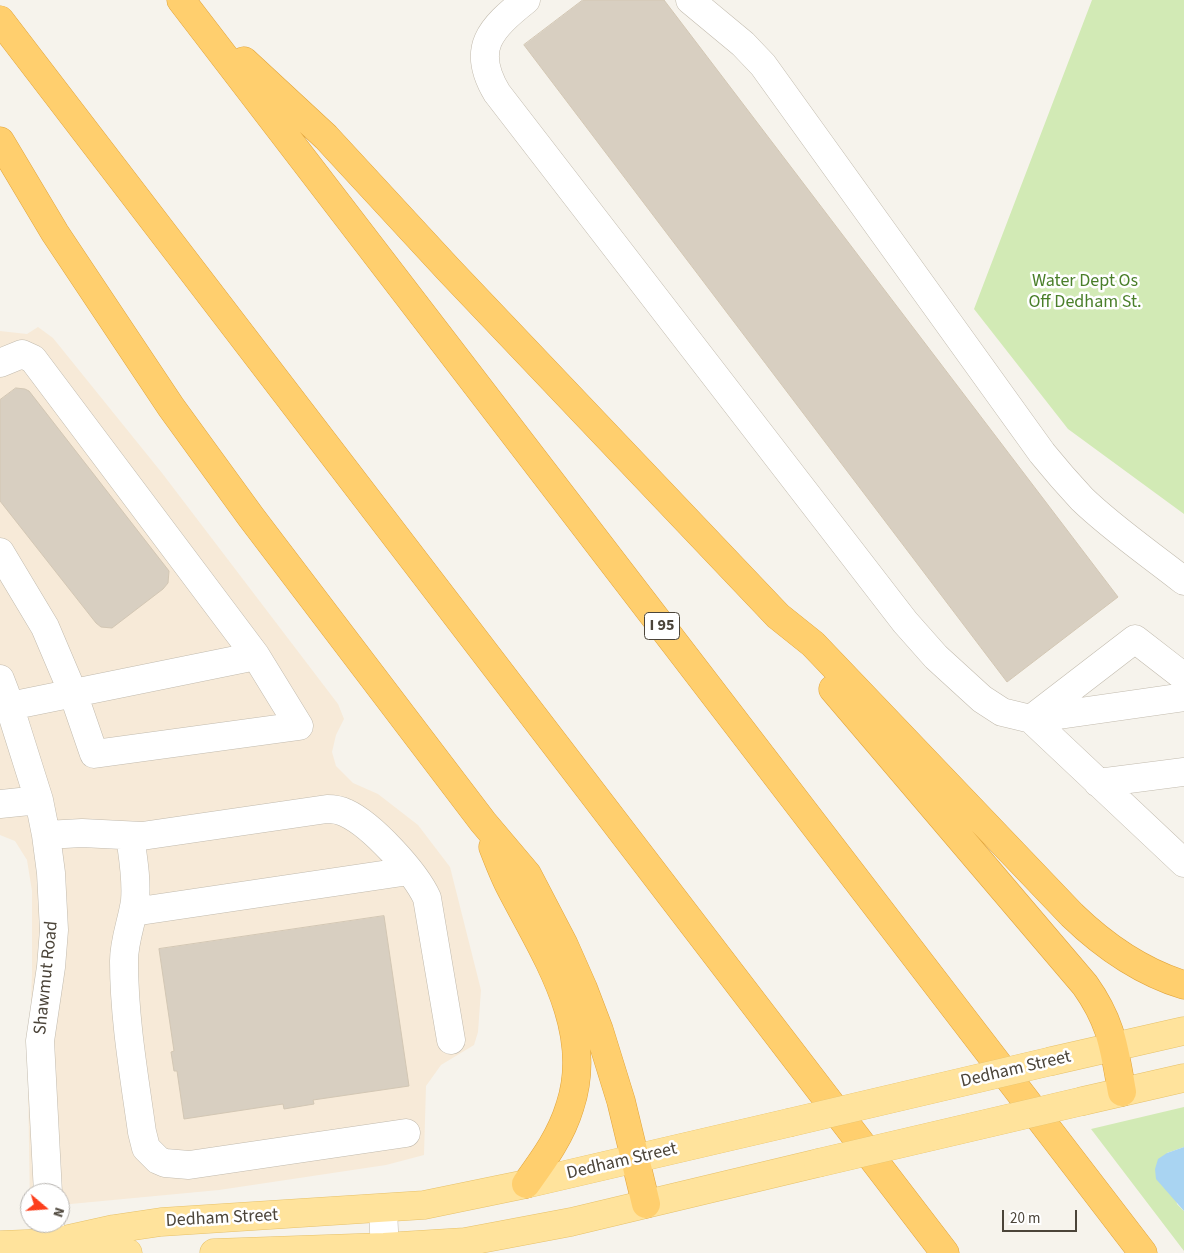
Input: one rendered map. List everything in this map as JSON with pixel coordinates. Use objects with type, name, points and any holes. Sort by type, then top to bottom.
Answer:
[{"type":"highway","points":[[183,3],[326,137],[448,269],[778,616],[813,644],[1085,927],[1111,948],[1134,962],[1184,985]]},
{"type":"highway","name":"I 95","points":[[183,3],[1143,1253]]},
{"type":"highway","points":[[0,20],[945,1253]]},
{"type":"highway","points":[[0,141],[55,233],[171,407],[257,524],[483,822],[527,874],[564,945],[599,1030],[636,1159],[646,1204]]},
{"type":"highway","points":[[778,616],[804,655],[1085,985],[1105,1018],[1114,1047],[1122,1092]]},
{"type":"highway","points":[[483,822],[509,885],[543,948],[564,995],[576,1046],[576,1082],[566,1118],[549,1152],[526,1184]]},
{"type":"main road","name":"Dedham Street","points":[[70,1231],[152,1223],[383,1209],[430,1204],[636,1159],[1184,1031]]},
{"type":"main road","name":"Dedham Street","points":[[214,1253],[384,1250],[465,1242],[509,1235],[1184,1078]]},
{"type":"main road","name":"Dedham Street","points":[[0,1245],[51,1233],[128,1253]]},
{"type":"street","points":[[526,0],[502,19],[488,38],[485,60],[490,82],[905,622],[936,657],[982,699],[1002,712],[1031,719],[1184,697]]},
{"type":"street","points":[[690,0],[743,44],[763,65],[1042,453],[1061,476],[1110,523],[1184,580]]},
{"type":"street","points":[[0,363],[22,354],[33,359],[256,656],[299,726],[94,754],[45,627],[0,552]]},
{"type":"street","points":[[1031,719],[1134,640],[1184,677]]},
{"type":"street","points":[[10,706],[256,656]]},
{"type":"street","name":"Shawmut Road","points":[[0,679],[39,800],[46,835],[53,895],[54,930],[51,967],[40,1041],[47,1183]]},
{"type":"street","points":[[1031,719],[1184,864]]},
{"type":"street","points":[[1098,783],[1184,772]]},
{"type":"street","points":[[0,804],[39,800]]},
{"type":"street","points":[[46,835],[82,833],[130,836],[156,835],[326,809],[336,810],[356,819],[378,838],[423,888],[430,907],[451,1040]]},
{"type":"street","points":[[130,836],[136,887],[133,912],[124,951],[127,1024],[142,1132],[146,1148],[151,1155],[165,1163],[202,1164],[406,1134]]},
{"type":"street","points":[[133,912],[409,872]]},
{"type":"street","points":[[383,1209],[384,1250]]},
{"type":"shaded area","points":[[38,327],[53,338],[162,473],[338,704],[344,719],[336,735],[332,752],[336,766],[353,783],[378,794],[418,825],[450,867],[481,990],[478,1032],[474,1045],[441,1065],[426,1086],[424,1155],[386,1165],[219,1190],[70,1204],[70,1183],[30,1183],[28,1081],[32,973],[32,891],[27,860],[15,841],[0,835],[0,331],[27,334]]},
{"type":"green space","name":"Water Dept Os Off Dedham St.","points":[[1092,0],[1184,0],[1184,514],[1068,429],[974,309]]},
{"type":"green space","points":[[1184,1107],[1184,1147],[1167,1153],[1177,1204],[1184,1211],[1184,1251],[1091,1129]]},
{"type":"water","points":[[1184,1147],[1184,1211],[1156,1179],[1155,1169],[1158,1159],[1167,1153]]},
{"type":"building","points":[[583,0],[664,0],[1118,597],[1007,682],[524,45]]},
{"type":"building","points":[[16,388],[29,391],[169,571],[168,583],[163,589],[112,628],[101,627],[96,623],[0,501],[0,400]]},
{"type":"building","points":[[384,916],[409,1086],[313,1100],[314,1104],[284,1109],[283,1104],[184,1119],[177,1071],[174,1071],[171,1052],[174,1051],[159,949]]}]
